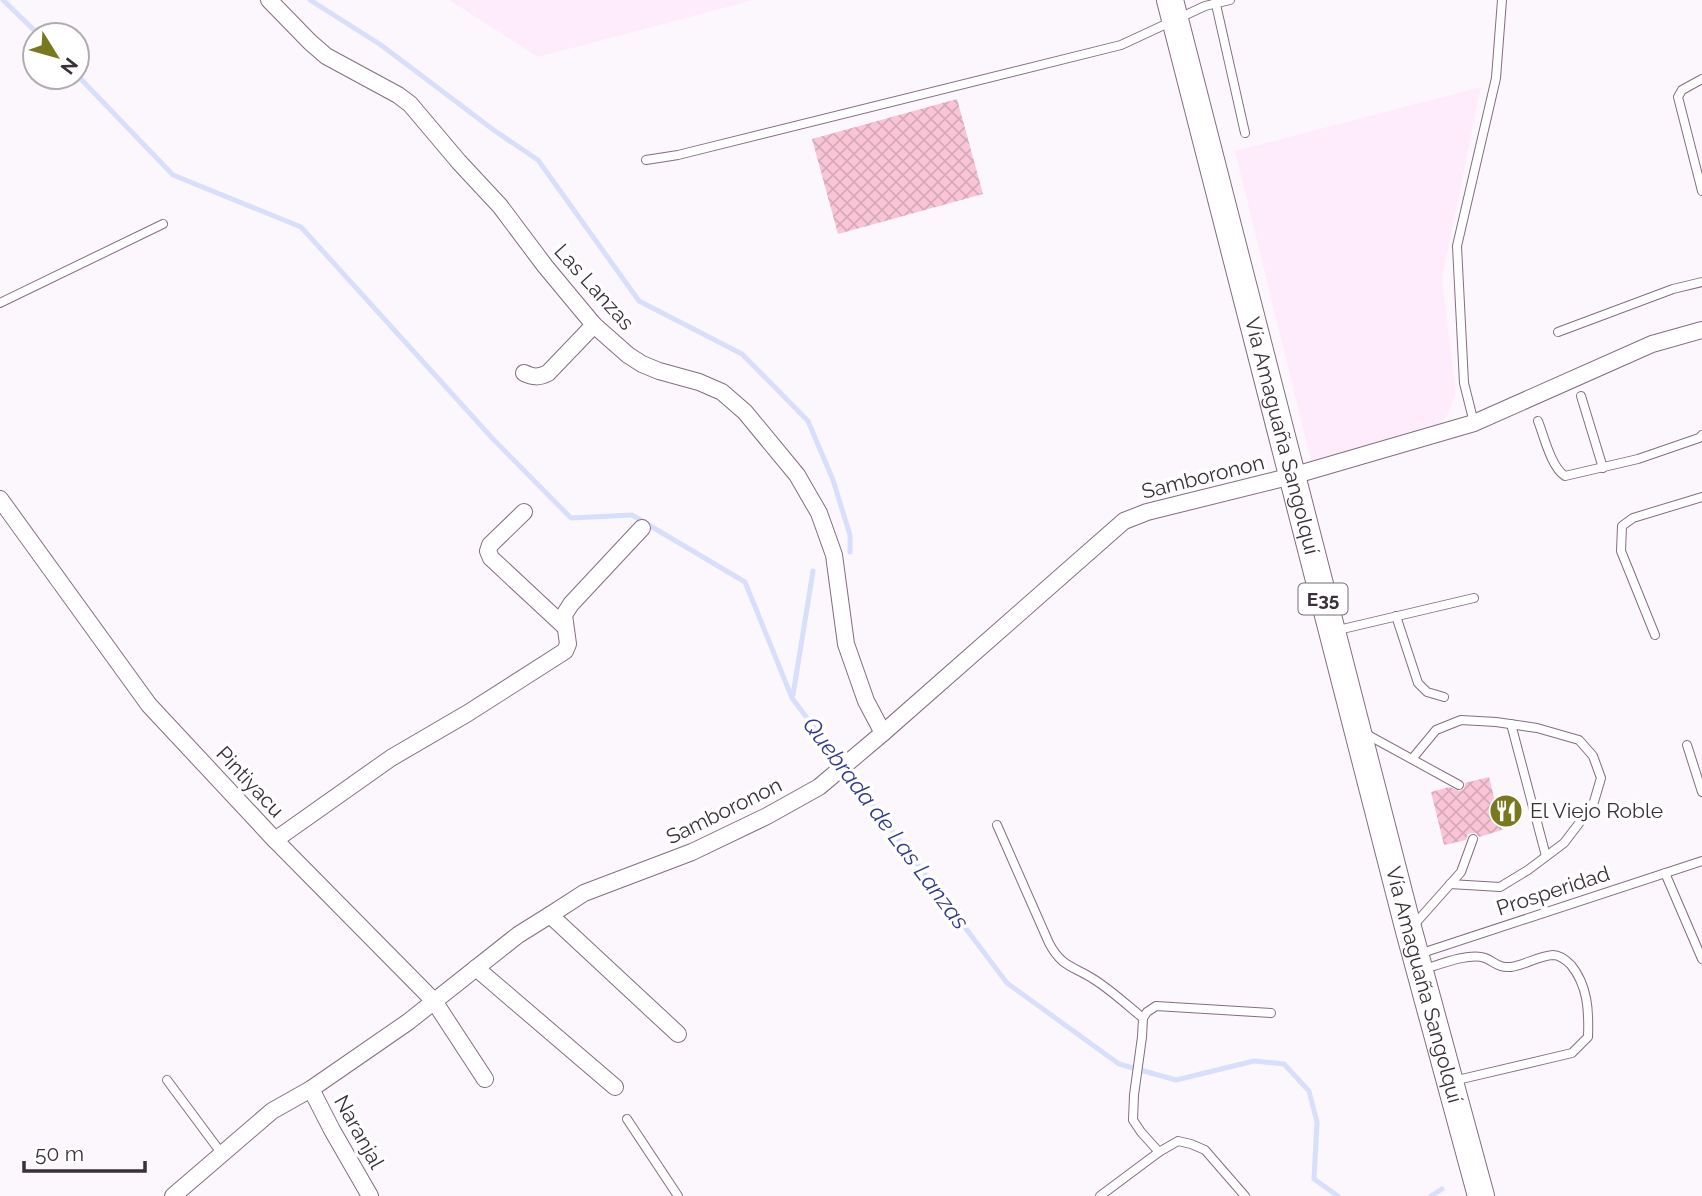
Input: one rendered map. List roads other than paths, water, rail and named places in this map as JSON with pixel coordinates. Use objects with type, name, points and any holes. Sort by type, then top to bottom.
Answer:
[{"type":"highway","name":"Vía Amaguaña Sangolquí","points":[[1173,10],[1414,952],[1480,1195]]},
{"type":"street","name":"Las Lanzas","points":[[269,0],[326,56],[410,104],[500,206],[594,325],[642,364],[722,392],[745,412],[797,475],[819,513],[834,555],[846,644],[877,738]]},
{"type":"street","points":[[524,373],[541,377],[548,373],[594,325]]},
{"type":"street","name":"Samboronon","points":[[173,1196],[272,1111],[311,1089],[434,1002],[518,935],[584,893],[704,846],[819,787],[1124,521],[1147,512],[1292,476],[1474,423],[1652,344],[1702,330]]},
{"type":"street","name":"Pintiyacu","points":[[0,499],[149,705],[275,840],[434,1002],[485,1079]]},
{"type":"street","points":[[523,512],[490,545],[488,551],[491,558],[564,626]]},
{"type":"street","points":[[275,840],[391,758],[565,651],[568,644],[564,615],[571,604],[642,528]]},
{"type":"street","points":[[550,915],[678,1034]]},
{"type":"street","points":[[476,968],[615,1087]]},
{"type":"street","name":"Naranjal","points":[[311,1089],[370,1196]]},
{"type":"lane","points":[[646,160],[678,155],[1121,45],[1173,10],[1230,0]]},
{"type":"lane","points":[[1474,423],[1464,383],[1457,246],[1496,78],[1502,0]]},
{"type":"lane","points":[[1216,2],[1245,133]]},
{"type":"lane","points":[[1702,79],[1682,90],[1678,97],[1702,191]]},
{"type":"lane","points":[[0,303],[163,224]]},
{"type":"lane","points":[[1558,332],[1673,289],[1702,282]]},
{"type":"lane","points":[[1581,396],[1603,468]]},
{"type":"lane","points":[[1538,421],[1555,464],[1561,473],[1569,476],[1639,459],[1702,435]]},
{"type":"lane","points":[[1655,635],[1621,551],[1622,526],[1633,518],[1702,497]]},
{"type":"lane","points":[[1332,631],[1474,598]]},
{"type":"lane","points":[[1396,616],[1418,683],[1427,692],[1444,697]]},
{"type":"lane","points":[[1412,759],[1436,730],[1461,720],[1496,722],[1537,728],[1579,740],[1593,756],[1601,778],[1593,805],[1564,843],[1528,870],[1500,887],[1450,884]]},
{"type":"lane","points":[[1511,724],[1546,856]]},
{"type":"lane","points":[[1357,729],[1458,785]]},
{"type":"lane","points":[[1687,745],[1702,792]]},
{"type":"lane","points":[[997,825],[1056,957],[1096,981],[1143,1018]]},
{"type":"lane","points":[[1450,1082],[1572,1053],[1588,1037],[1589,1016],[1584,989],[1565,958],[1555,955],[1512,967],[1496,965],[1485,958],[1414,952],[1450,884],[1461,872],[1473,839]]},
{"type":"lane","name":"Prosperidad","points":[[1414,952],[1702,861]]},
{"type":"lane","points":[[1665,873],[1702,959]]},
{"type":"lane","points":[[1159,1152],[1133,1120],[1143,1018],[1147,1012],[1156,1006],[1270,1013]]},
{"type":"lane","points":[[167,1080],[222,1154]]},
{"type":"lane","points":[[627,1119],[678,1196]]},
{"type":"lane","points":[[1100,1196],[1178,1141],[1205,1150],[1245,1196]]},
{"type":"waterway","points":[[3,0],[25,21]]},
{"type":"waterway","points":[[310,0],[381,45],[538,160],[639,301],[742,354],[808,421],[833,480],[850,535],[850,552]]},
{"type":"waterway","name":"Quebrada de Las Lanzas","points":[[91,90],[173,175],[301,227],[493,439],[571,518],[632,515],[745,582],[792,698],[1007,983],[1119,1064],[1176,1080],[1254,1061],[1284,1064],[1309,1091],[1317,1122],[1314,1179],[1338,1196]]},
{"type":"waterway","points":[[793,695],[813,571]]},
{"type":"waterway","name":"Quebrada de Las Lanzas","points":[[1431,1196],[1442,1189]]},
{"type":"place","name":"El Viejo Roble","points":[[1506,811]]}]
